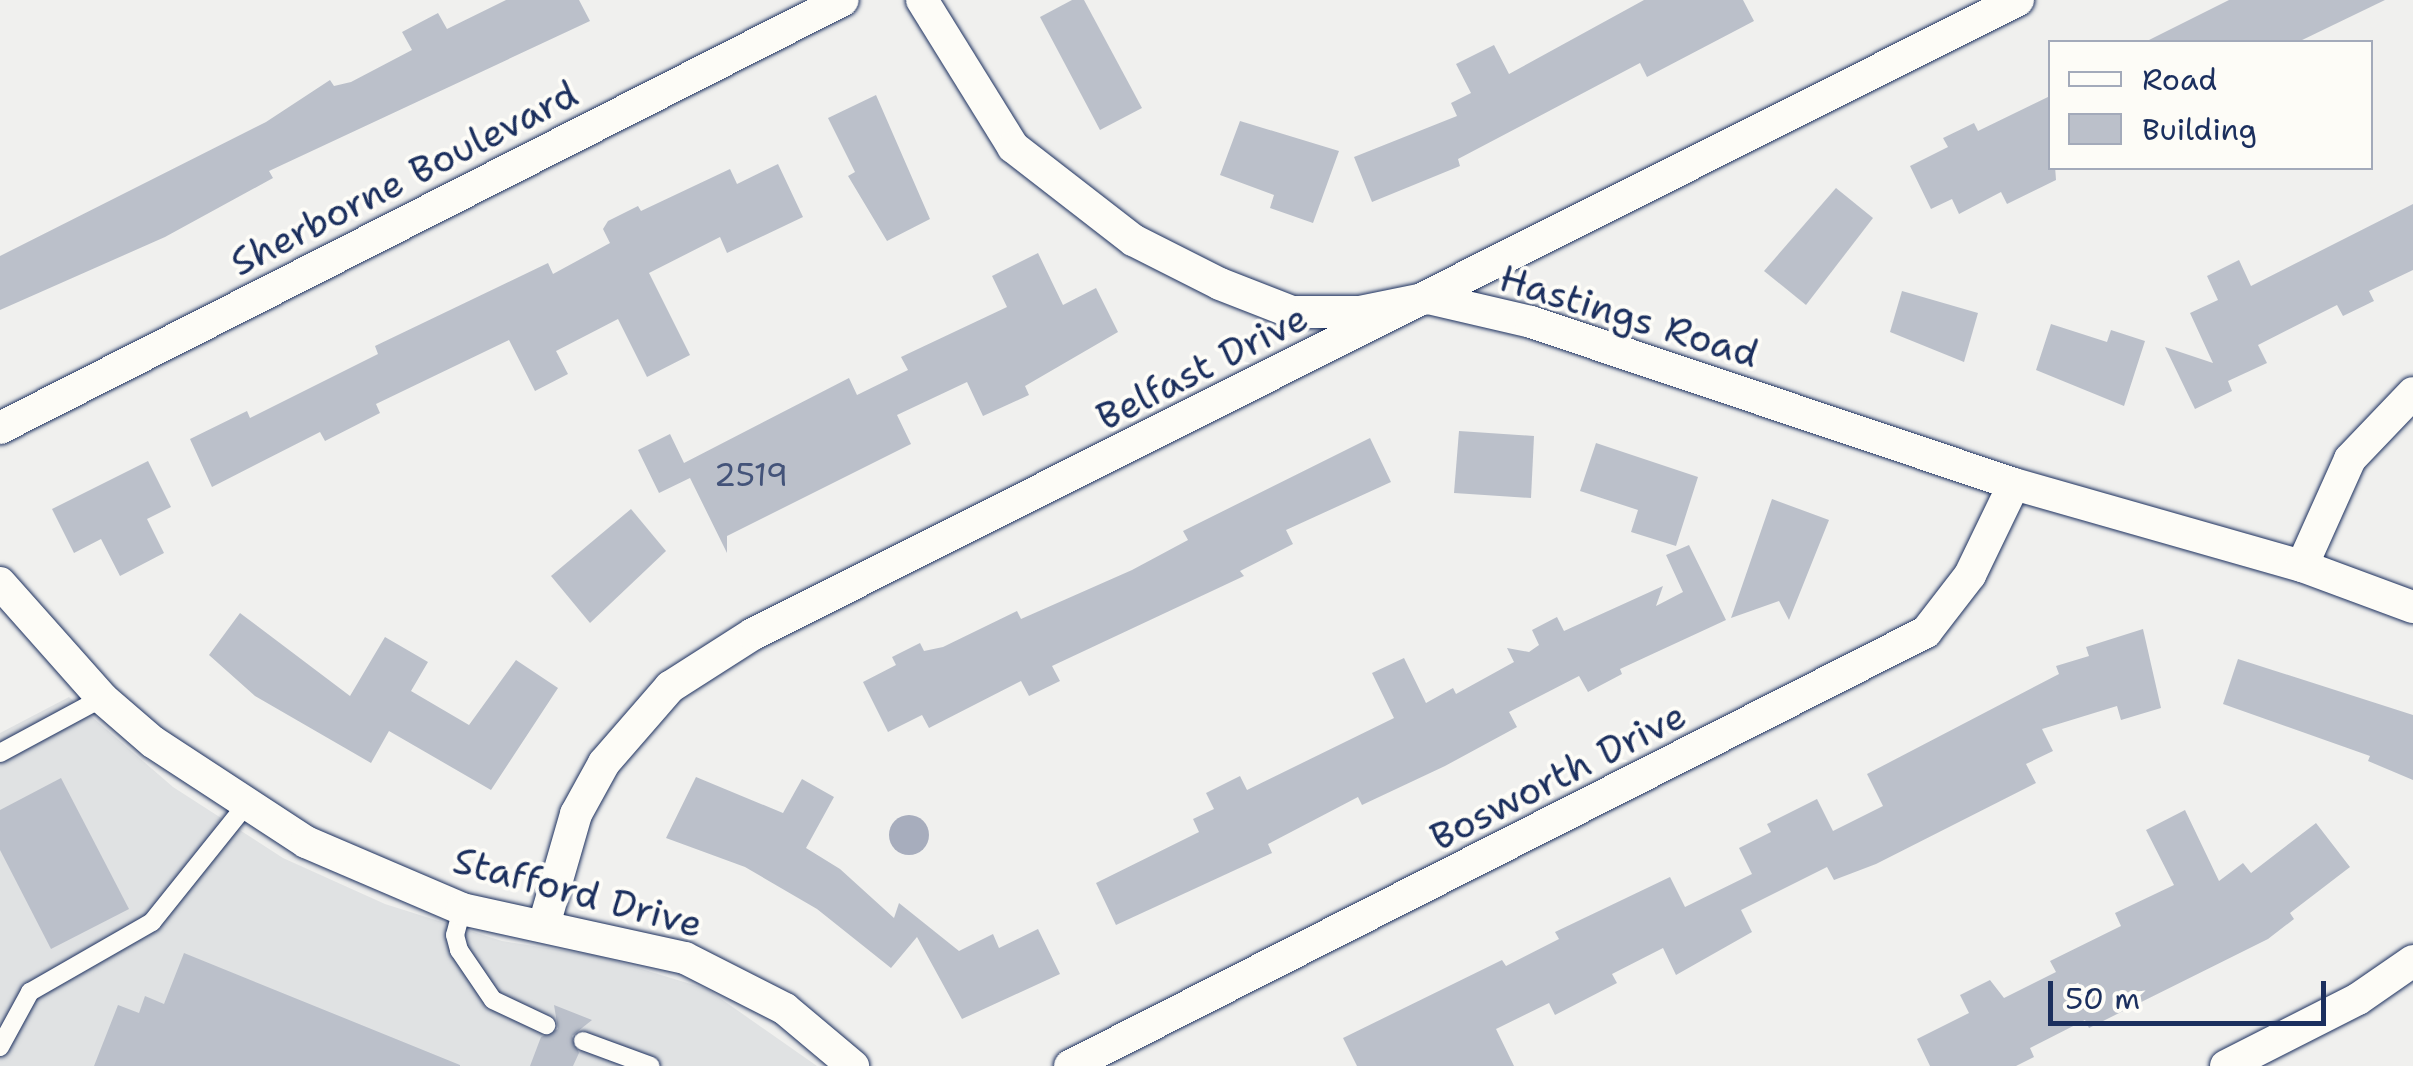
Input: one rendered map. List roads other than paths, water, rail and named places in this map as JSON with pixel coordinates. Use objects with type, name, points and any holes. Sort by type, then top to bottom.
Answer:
[{"type":"street","name":"Sherborne Boulevard","points":[[0,428],[843,0]]},
{"type":"street","name":"Hastings Road","points":[[922,0],[1012,147],[1132,240],[1292,312],[1360,312],[1428,298],[1531,322],[2014,484],[2302,566],[2413,607]]},
{"type":"street","name":"Belfast Drive","points":[[544,925],[576,814],[604,763],[670,687],[753,634],[2018,0]]},
{"type":"street","points":[[2302,566],[2350,459],[2413,393]]},
{"type":"street","name":"Bosworth Drive","points":[[1070,1066],[1926,632],[1970,575],[2014,484]]},
{"type":"street","name":"Stafford Drive","points":[[0,583],[102,698],[244,807],[306,842],[462,909],[627,940],[732,977],[808,1026],[853,1066]]},
{"type":"street","points":[[2226,1066],[2358,998],[2413,961]]},
{"type":"lane","points":[[0,753],[102,698]]},
{"type":"lane","points":[[0,1047],[30,992],[152,922],[244,807]]},
{"type":"lane","points":[[462,909],[455,934],[459,950],[493,1000],[546,1025]]},
{"type":"lane","points":[[584,1041],[651,1066]]},
{"type":"water","points":[[909,815],[923,821],[929,835],[923,849],[909,855],[895,849],[889,835],[895,821]]}]
